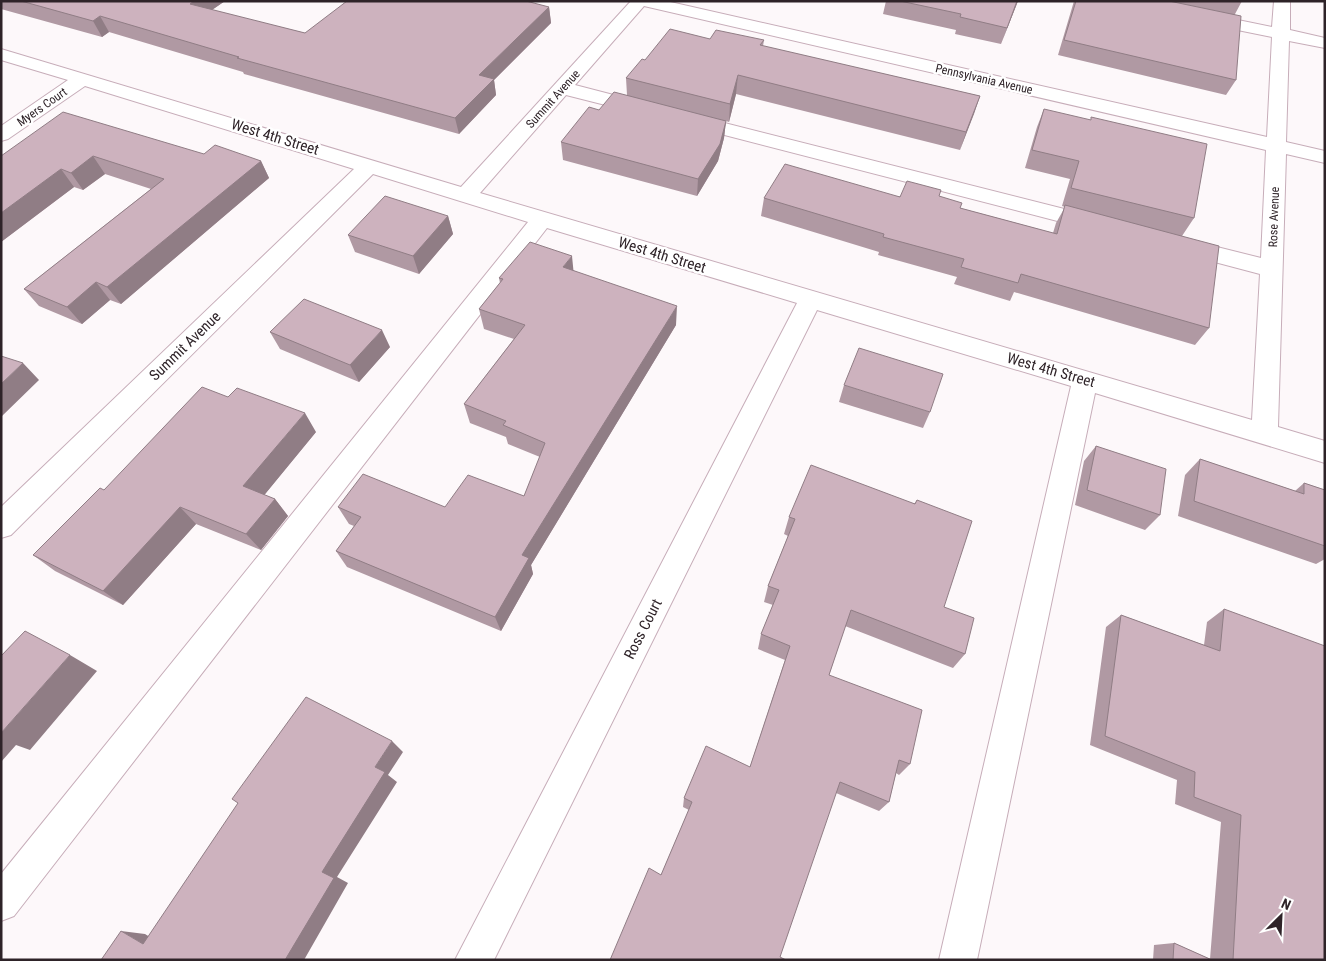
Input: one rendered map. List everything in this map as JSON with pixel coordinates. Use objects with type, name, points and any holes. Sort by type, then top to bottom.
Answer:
[{"type":"street","name":"Summit Avenue","points":[[465,196],[642,1]]},
{"type":"street","name":"Pennsylvania Avenue","points":[[642,1],[1325,157]]},
{"type":"street","name":"Rose Avenue","points":[[1265,433],[1282,1]]},
{"type":"street","points":[[1185,15],[1325,42]]},
{"type":"street","name":"West 4th Street","points":[[1,54],[465,196],[1325,452]]},
{"type":"street","name":"Myers Court","points":[[1,135],[84,78]]},
{"type":"street","points":[[563,88],[1118,230]]},
{"type":"street","name":"Summit Avenue","points":[[1,526],[369,166]]},
{"type":"street","points":[[1,903],[542,219]]},
{"type":"street","points":[[1166,242],[1272,269]]},
{"type":"street","name":"Ross Court","points":[[474,960],[811,299]]},
{"type":"street","points":[[958,960],[1085,380]]},
{"type":"building","points":[[21,1],[194,1],[190,4],[305,33],[347,1],[526,1],[549,7],[479,75],[494,79],[455,118],[237,58],[239,57],[100,16],[93,21]]},
{"type":"building","points":[[900,1],[1017,1],[1007,28],[960,17],[961,14]]},
{"type":"building","points":[[1076,1],[1169,1],[1241,16],[1236,80],[1064,40]]},
{"type":"building","points":[[670,29],[710,39],[716,30],[764,40],[760,45],[980,96],[966,132],[738,75],[730,104],[626,78],[642,59],[645,60]]},
{"type":"building","points":[[614,92],[726,121],[720,144],[698,179],[561,142],[589,107],[599,110]]},
{"type":"building","points":[[1044,109],[1091,120],[1091,117],[1207,144],[1194,218],[1071,188],[1079,161],[1032,150]]},
{"type":"building","points":[[63,112],[204,154],[215,145],[261,161],[107,287],[96,282],[67,307],[24,289],[164,179],[93,156],[71,173],[61,169],[1,213],[1,156]]},
{"type":"building","points":[[785,164],[900,197],[907,181],[941,190],[939,196],[962,203],[960,208],[1057,234],[1065,205],[1219,246],[1209,328],[1021,274],[1018,283],[961,267],[964,259],[883,237],[884,234],[764,198]]},
{"type":"building","points":[[385,196],[448,216],[413,256],[348,235]]},
{"type":"building","points":[[530,242],[572,256],[563,267],[677,306],[522,555],[529,558],[495,617],[336,551],[361,517],[338,507],[363,474],[445,507],[468,475],[524,496],[545,443],[503,425],[506,421],[464,404],[525,325],[479,309],[503,279],[499,278]]},
{"type":"building","points":[[304,299],[382,330],[350,365],[270,332]]},
{"type":"building","points":[[859,348],[943,374],[930,412],[844,385]]},
{"type":"building","points":[[1,356],[23,363],[1,384]]},
{"type":"building","points":[[202,387],[228,397],[237,388],[305,413],[243,486],[275,499],[246,534],[180,507],[103,591],[33,555],[100,488],[104,490]]},
{"type":"building","points":[[1096,446],[1166,469],[1160,515],[1087,490]]},
{"type":"building","points":[[1200,459],[1304,494],[1304,483],[1325,490],[1325,546],[1194,501]]},
{"type":"building","points":[[811,465],[915,504],[917,500],[972,521],[944,607],[974,618],[965,654],[851,610],[829,675],[922,710],[910,764],[899,760],[889,802],[840,782],[780,957],[786,960],[610,960],[649,868],[661,875],[692,802],[684,798],[706,746],[750,767],[790,646],[761,634],[779,590],[768,586],[795,519],[789,517]]},
{"type":"building","points":[[1224,609],[1325,646],[1325,960],[1233,960],[1241,815],[1194,797],[1195,772],[1105,736],[1121,615],[1220,651]]},
{"type":"building","points":[[25,631],[70,655],[1,733],[1,656]]},
{"type":"building","points":[[306,697],[392,741],[375,767],[385,772],[322,872],[334,878],[285,960],[101,960],[121,931],[143,944],[238,803],[232,799]]},
{"type":"building","points":[[1174,943],[1212,960],[1173,960]]}]
